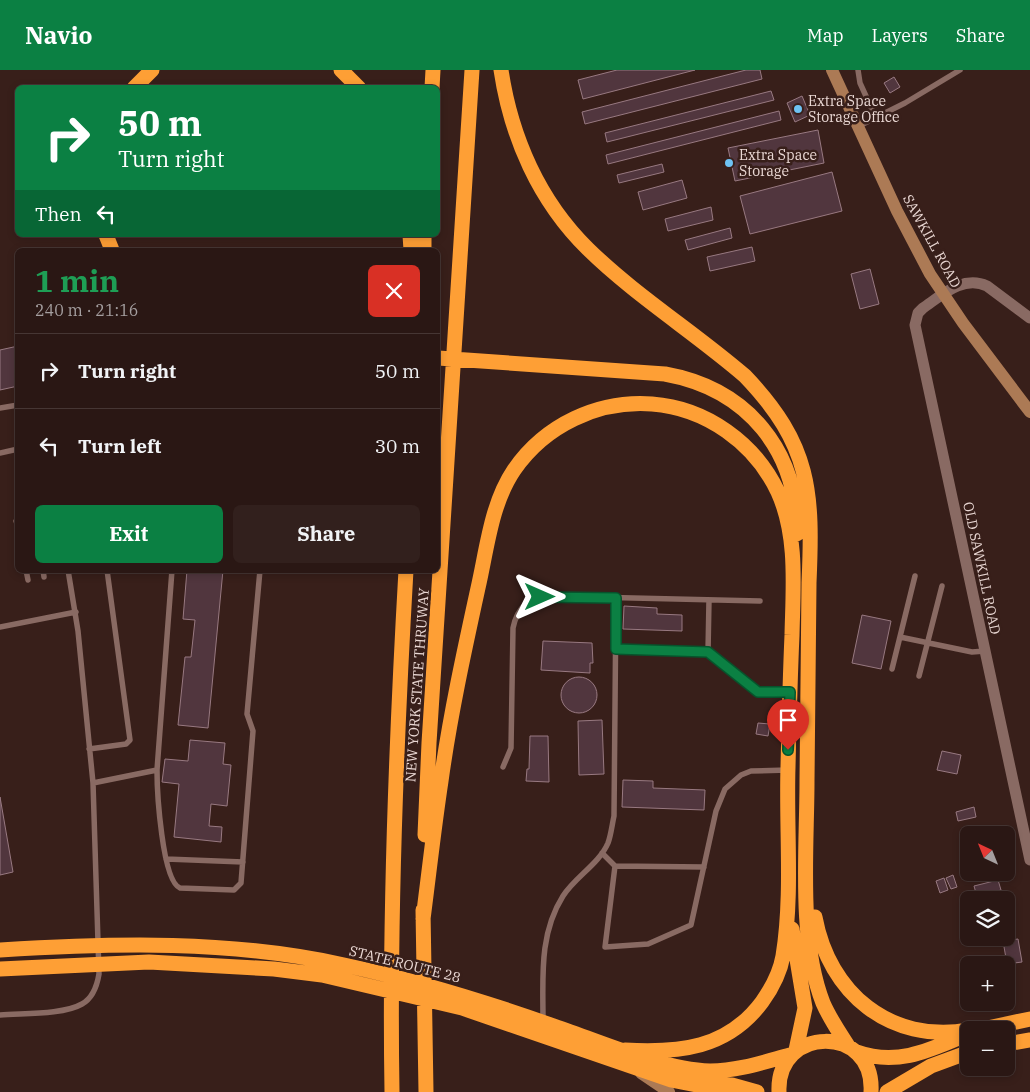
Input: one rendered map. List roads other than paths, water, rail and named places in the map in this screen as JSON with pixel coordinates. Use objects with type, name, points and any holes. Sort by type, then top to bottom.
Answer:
[{"type":"highway","points":[[127,85],[140,70]]},
{"type":"highway","points":[[137,85],[152,70]]},
{"type":"highway","points":[[341,70],[356,85]]},
{"type":"highway","points":[[432,85],[433,70]]},
{"type":"highway","name":"NEW YORK STATE THRUWAY","points":[[440,571],[472,70]]},
{"type":"highway","points":[[501,70],[508,110],[521,147],[550,202],[574,235],[604,264],[745,376],[763,396],[788,433],[802,463],[809,496],[811,546],[806,852],[808,924],[814,972],[829,1016],[870,1074],[871,1092]]},
{"type":"highway","points":[[440,350],[486,357],[665,374],[701,383],[748,413],[764,429],[777,448],[787,469],[795,498],[797,547],[793,573],[788,770],[788,893],[784,952],[777,977],[762,1003],[742,1024],[717,1039],[688,1049],[655,1052],[625,1050]]},
{"type":"highway","points":[[440,358],[486,357],[663,365],[682,369],[718,382],[748,400],[782,438],[797,467],[802,482],[810,522]]},
{"type":"highway","points":[[423,918],[453,707],[491,530],[503,491],[512,473],[536,444],[567,422],[585,414],[620,405],[638,403],[672,406],[702,416],[738,440],[768,474],[785,511],[793,573]]},
{"type":"highway","name":"NEW YORK STATE THRUWAY","points":[[392,1092],[390,975],[392,850],[406,573]]},
{"type":"highway","name":"NEW YORK STATE THRUWAY","points":[[426,1092],[423,918],[429,743],[440,573]]},
{"type":"highway","points":[[806,852],[820,940],[836,974],[852,994],[877,1013],[906,1026],[935,1032],[960,1031]]},
{"type":"highway","points":[[778,1092],[782,1071],[793,1053],[804,1021],[805,1008],[796,963],[788,893]]},
{"type":"highway","name":"STATE ROUTE 28","points":[[0,950],[98,946],[227,948],[283,954],[345,972],[543,1022],[672,1065],[709,1071],[738,1069],[793,1053],[808,1044],[822,1041],[836,1042],[878,1056],[904,1057],[926,1051],[960,1036]]},
{"type":"highway","name":"STATE ROUTE 28","points":[[0,969],[149,962],[345,972]]},
{"type":"highway","name":"STATE ROUTE 28","points":[[462,1001],[633,1068],[684,1083],[732,1085],[757,1092]]},
{"type":"highway","points":[[1015,1031],[1029,1031]]},
{"type":"highway","points":[[1015,1039],[1029,1031]]},
{"type":"highway","points":[[887,1092],[931,1066],[960,1055]]},
{"type":"street","name":"SAWKILL ROAD","points":[[832,70],[907,232],[943,295],[1030,412]]},
{"type":"street","name":"OLD SAWKILL ROAD","points":[[1030,318],[996,292],[980,283],[966,282],[943,295],[918,313],[915,325],[1030,860]]},
{"type":"street","points":[[633,1068],[669,1092]]},
{"type":"lane","points":[[858,70],[860,83],[876,118]]},
{"type":"lane","points":[[857,127],[960,70]]},
{"type":"lane","points":[[0,408],[15,406]]},
{"type":"lane","points":[[0,453],[15,450]]},
{"type":"lane","points":[[27,573],[28,580]]},
{"type":"lane","points":[[0,1015],[62,1010],[82,1004],[94,992],[98,983],[99,963],[93,784],[76,612],[69,573]]},
{"type":"lane","points":[[90,749],[126,744],[130,740],[107,573]]},
{"type":"lane","points":[[172,573],[157,770],[157,794],[166,859],[172,882],[175,886],[234,890],[241,883],[243,862],[253,731],[247,714],[260,573]]},
{"type":"lane","points":[[892,669],[915,576]]},
{"type":"lane","points":[[919,676],[942,586]]},
{"type":"lane","points":[[503,767],[511,748],[513,628],[518,612],[532,600],[540,597],[760,601]]},
{"type":"lane","points":[[543,1022],[543,970],[546,935],[553,914],[573,882],[602,853],[608,843],[614,816],[616,598]]},
{"type":"lane","points":[[708,652],[710,600]]},
{"type":"lane","points":[[0,628],[76,612]]},
{"type":"lane","points":[[900,637],[972,652],[985,651]]},
{"type":"lane","points":[[616,649],[708,652],[758,692],[790,692]]},
{"type":"lane","points":[[93,784],[157,770]]},
{"type":"lane","points":[[615,866],[605,947],[648,944],[691,926],[716,811],[725,789],[740,775],[750,771],[788,770]]},
{"type":"lane","points":[[602,853],[615,866],[704,867]]},
{"type":"lane","points":[[166,859],[243,862]]},
{"type":"place","name":"Extra Space Storage Office","points":[[798,109]]},
{"type":"place","name":"Extra Space Storage","points":[[729,163]]}]
